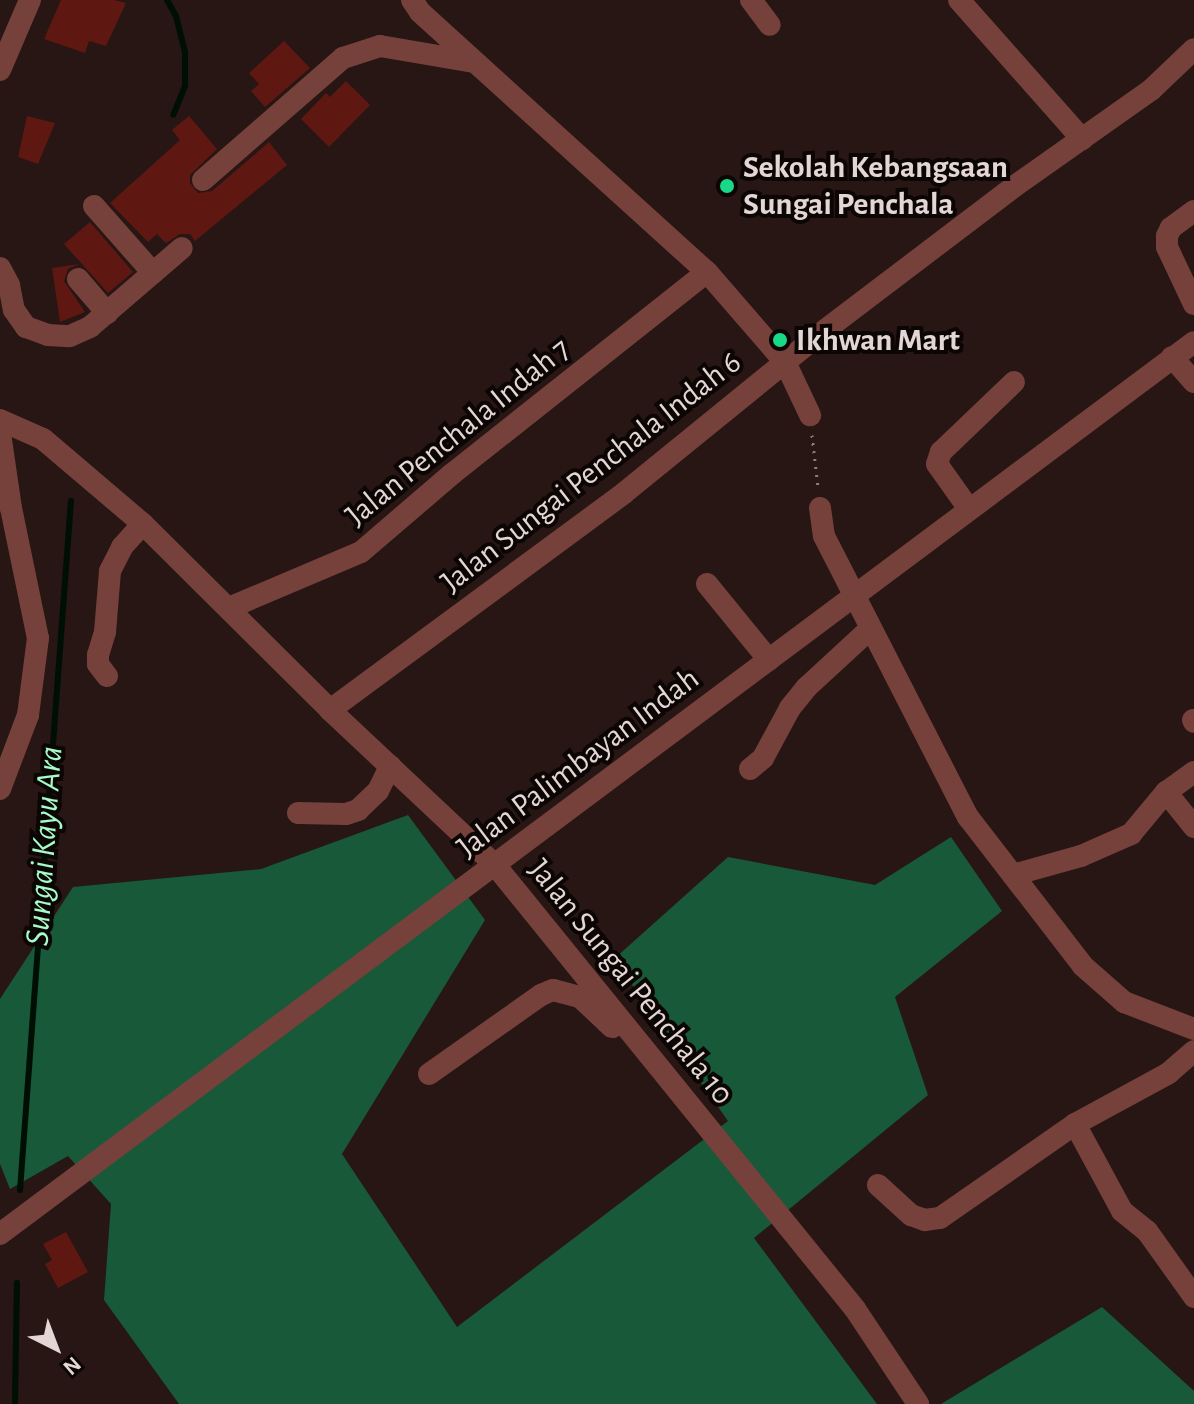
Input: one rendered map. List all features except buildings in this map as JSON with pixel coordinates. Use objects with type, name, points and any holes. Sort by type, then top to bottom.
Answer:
[{"type":"street","points":[[0,70],[30,0]]},
{"type":"street","points":[[412,0],[420,12],[707,272],[785,362],[810,415]]},
{"type":"street","points":[[751,0],[770,25]]},
{"type":"street","points":[[959,0],[1082,139]]},
{"type":"street","points":[[203,180],[343,58],[380,46],[475,62]]},
{"type":"street","name":"Jalan Sungai Penchala Indah 6","points":[[330,710],[624,493],[785,362],[1151,90],[1194,49]]},
{"type":"street","points":[[94,206],[153,273]]},
{"type":"street","points":[[1194,211],[1171,228],[1167,247],[1194,304]]},
{"type":"street","points":[[0,268],[9,285],[14,310],[26,327],[48,335],[70,336],[90,327],[182,248]]},
{"type":"street","name":"Jalan Penchala Indah 7","points":[[229,608],[361,552],[452,474],[707,272]]},
{"type":"street","points":[[78,279],[107,313]]},
{"type":"street","name":"Jalan Palimbayan Indah","points":[[0,1234],[1194,342]]},
{"type":"street","points":[[1172,357],[1194,382]]},
{"type":"street","points":[[969,509],[937,464],[941,452],[1014,382]]},
{"type":"street","name":"Jalan Sungai Penchala 10","points":[[0,420],[43,439],[143,524],[330,710],[495,865],[855,1309],[918,1404]]},
{"type":"street","points":[[0,433],[11,508],[38,638],[28,715],[1,784]]},
{"type":"street","points":[[820,508],[824,536],[968,817],[1083,966],[1124,1002],[1194,1029]]},
{"type":"street","points":[[107,676],[98,664],[98,655],[105,632],[110,571],[122,547],[143,524]]},
{"type":"street","points":[[707,584],[769,660]]},
{"type":"street","points":[[750,769],[763,758],[790,708],[806,688],[871,628]]},
{"type":"street","points":[[298,813],[346,814],[358,810],[378,791],[390,766]]},
{"type":"street","points":[[1013,875],[1081,856],[1131,834],[1166,792],[1194,772]]},
{"type":"street","points":[[1166,792],[1194,827]]},
{"type":"street","points":[[429,1074],[541,995],[553,990],[580,997],[617,1033],[634,1036]]},
{"type":"street","points":[[878,1185],[911,1215],[925,1220],[940,1218],[1075,1124],[1169,1073],[1194,1051]]},
{"type":"street","points":[[1075,1124],[1122,1211],[1147,1231],[1194,1297]]},
{"type":"path","points":[[810,415],[820,508]]},
{"type":"green space","points":[[408,815],[485,920],[342,1154],[457,1327],[728,1121],[614,959],[728,857],[875,885],[951,837],[1002,911],[895,997],[928,1095],[754,1238],[877,1404],[179,1404],[104,1300],[111,1204],[68,1156],[10,1189],[0,1164],[0,999],[73,887],[261,869]]},
{"type":"green space","points":[[1102,1307],[1194,1391],[1194,1404],[941,1404]]},
{"type":"waterway","name":"Sungai Kayu Ara","points":[[167,0],[176,16],[185,52],[185,86],[173,115]]},
{"type":"waterway","name":"Sungai Kayu Ara","points":[[20,1190],[71,501]]},
{"type":"waterway","name":"Sungai Kayu Ara","points":[[15,1404],[17,1283]]},
{"type":"place","name":"Sekolah Kebangsaan Sungai Penchala","points":[[727,186]]},
{"type":"place","name":"Ikhwan Mart","points":[[780,340]]}]
